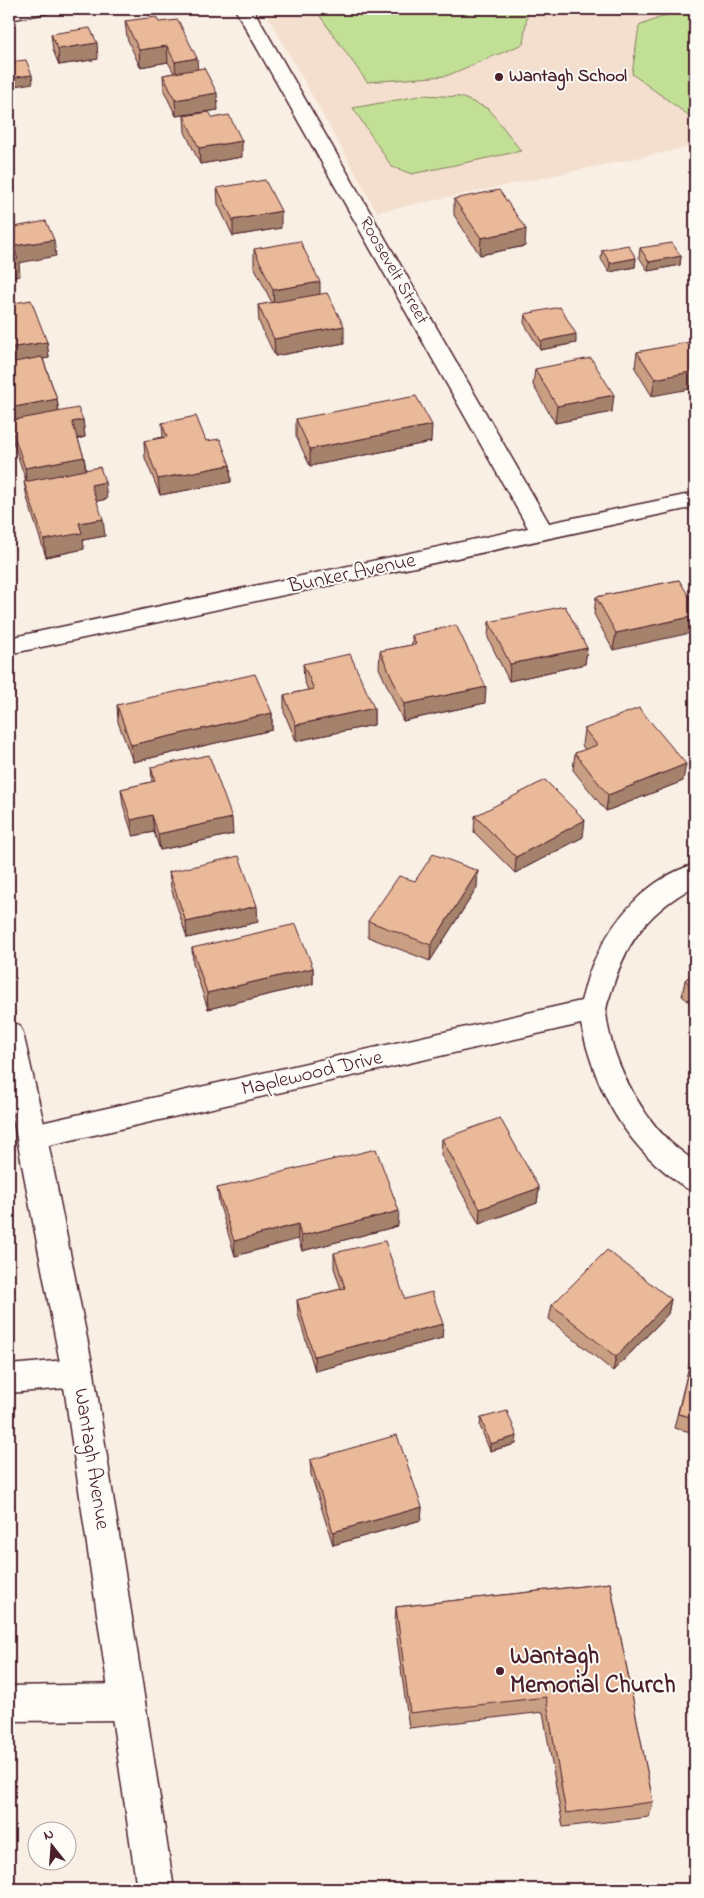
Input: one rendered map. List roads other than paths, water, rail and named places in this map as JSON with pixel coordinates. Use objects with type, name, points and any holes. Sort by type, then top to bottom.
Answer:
[{"type":"street","points":[[9,15],[41,9]]},
{"type":"street","name":"Roosevelt Street","points":[[244,9],[543,533]]},
{"type":"street","name":"Bunker Avenue","points":[[9,646],[695,500]]},
{"type":"street","points":[[695,874],[662,892],[629,924],[607,962],[592,1010],[602,1055],[623,1104],[658,1149],[695,1179]]},
{"type":"street","name":"Maplewood Drive","points":[[32,1137],[592,1010]]},
{"type":"street","name":"Wantagh Avenue","points":[[9,1033],[32,1137],[78,1373],[156,1889]]},
{"type":"street","points":[[9,1379],[78,1373]]},
{"type":"street","points":[[9,1704],[127,1702]]},
{"type":"place","name":"Wantagh School","points":[[499,77]]},
{"type":"place","name":"Wantagh Memorial Church","points":[[500,1671]]}]
